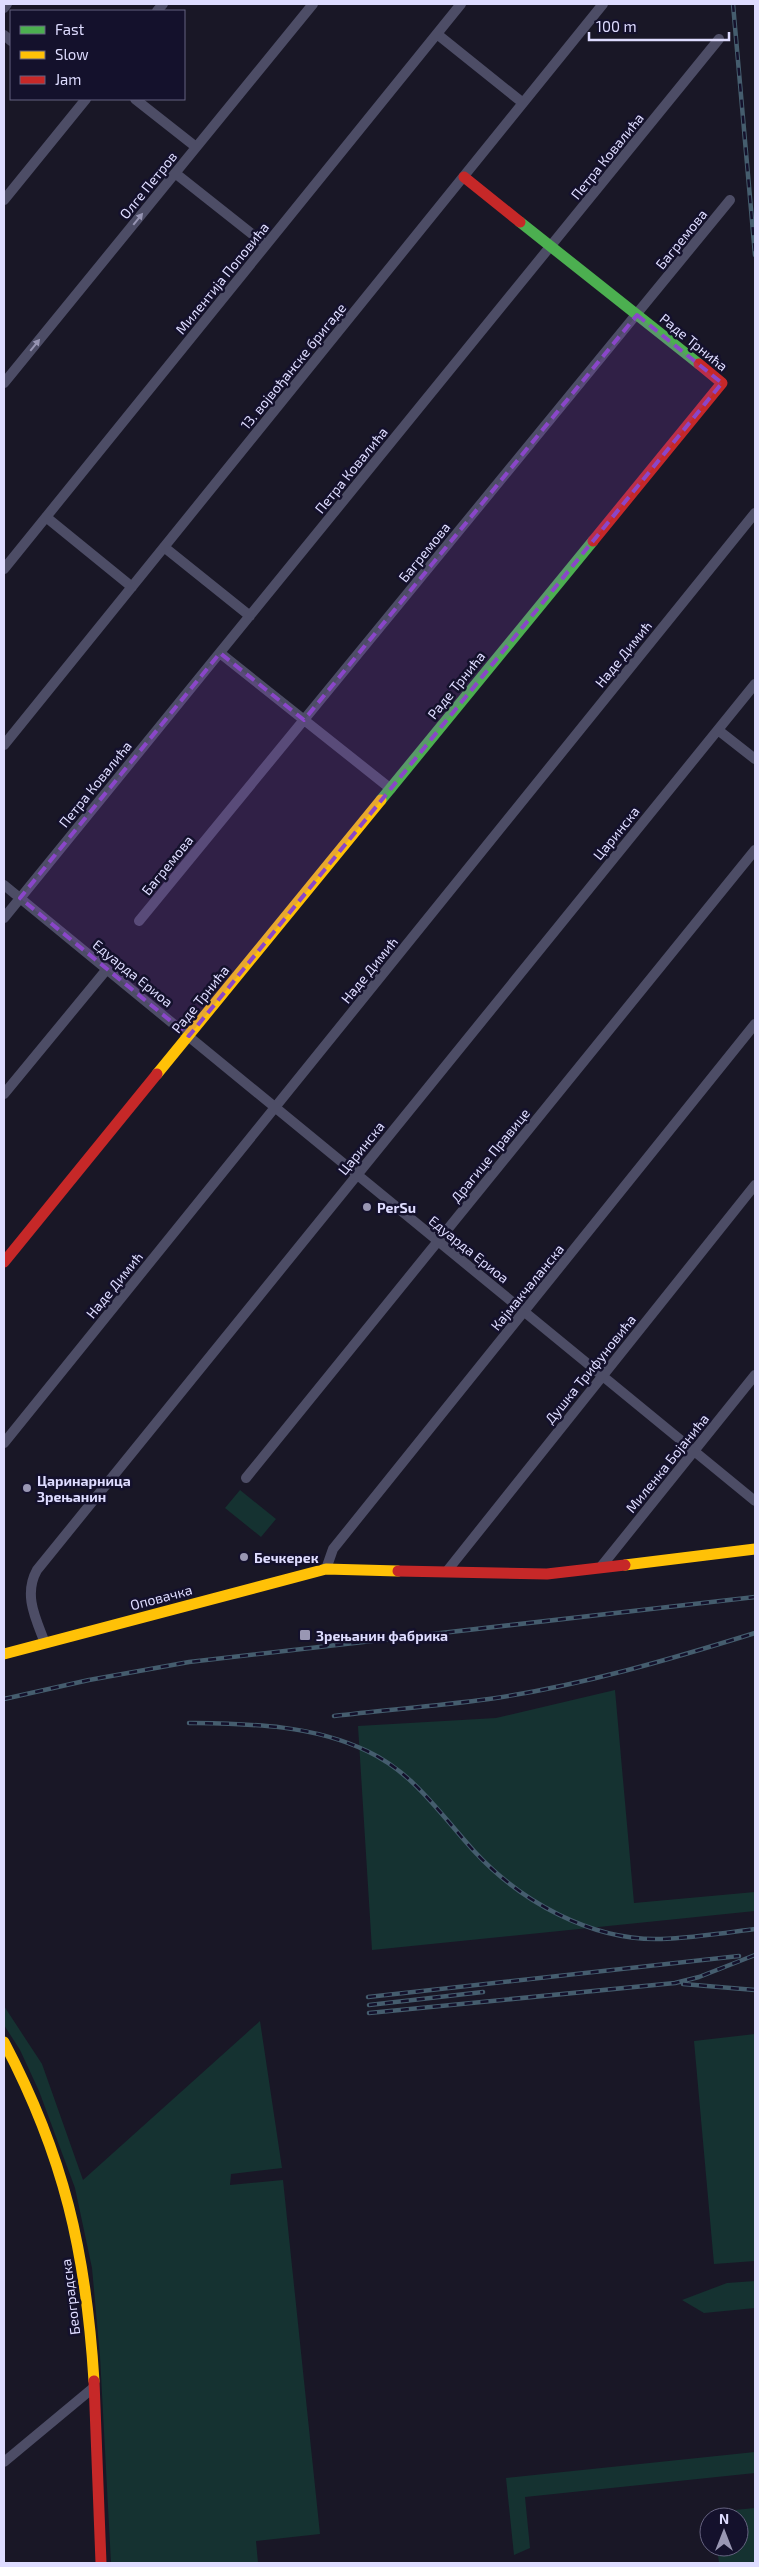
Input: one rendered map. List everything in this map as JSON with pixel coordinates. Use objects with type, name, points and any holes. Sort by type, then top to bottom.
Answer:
[{"type":"street","points":[[4,8],[7,4]]},
{"type":"street","name":"Олге Петров","points":[[4,383],[313,4]]},
{"type":"street","name":"Милентија Поповића","points":[[4,568],[461,4]]},
{"type":"street","name":"13. војвођанске бригаде","points":[[4,745],[604,4]]},
{"type":"street","points":[[436,34],[523,103]]},
{"type":"street","name":"Петра Ковалића","points":[[4,918],[719,39]]},
{"type":"street","points":[[4,200],[83,100]]},
{"type":"street","points":[[136,100],[196,147]]},
{"type":"street","points":[[175,173],[266,246]]},
{"type":"street","name":"Раде Трнића","points":[[4,1262],[722,383],[464,177]]},
{"type":"street","name":"Багремова","points":[[139,921],[730,200]]},
{"type":"street","name":"Наде Димић","points":[[4,1443],[755,513]]},
{"type":"street","points":[[46,517],[132,587]]},
{"type":"street","points":[[164,547],[250,616]]},
{"type":"street","points":[[220,653],[391,789]]},
{"type":"street","name":"Царинска","points":[[45,1643],[31,1605],[29,1589],[37,1570],[755,684]]},
{"type":"street","points":[[718,730],[755,759]]},
{"type":"street","name":"Драгице Правице","points":[[246,1478],[755,850]]},
{"type":"street","name":"Едуарда Ериоа","points":[[4,884],[755,1501]]},
{"type":"street","points":[[4,1094],[107,969]]},
{"type":"street","name":"Кајмакчаланска","points":[[326,1570],[333,1549],[755,1024]]},
{"type":"street","name":"Душка Трифуновића","points":[[447,1571],[755,1185]]},
{"type":"street","name":"Миленка Бојанића","points":[[600,1568],[755,1375]]},
{"type":"street","name":"Оповачка","points":[[4,1654],[326,1570],[547,1574],[755,1549]]},
{"type":"street","name":"Београдска","points":[[4,2042],[44,2127],[72,2214],[84,2281],[93,2388],[101,2563]]},
{"type":"street","points":[[4,2462],[93,2388]]},
{"type":"highlighted area","points":[[637,315],[722,383],[189,1036],[20,898],[220,653],[304,720]]},
{"type":"green space","points":[[240,1490],[276,1519],[261,1537],[225,1508]]},
{"type":"green space","points":[[615,1690],[634,1903],[755,1892],[755,1911],[372,1950],[358,1726],[496,1718]]},
{"type":"green space","points":[[4,2006],[42,2064],[83,2180],[260,2021],[282,2168],[231,2174],[230,2185],[283,2180],[320,2534],[256,2541],[258,2563],[111,2563],[100,2356],[92,2268],[75,2188],[39,2091],[20,2050],[4,2025]]},
{"type":"green space","points":[[755,2034],[755,2261],[714,2264],[694,2041]]},
{"type":"green space","points":[[755,2281],[755,2308],[704,2313],[682,2300],[727,2283]]},
{"type":"green space","points":[[755,2452],[755,2473],[525,2497],[530,2548],[514,2555],[506,2478]]},
{"type":"green space","points":[[755,2508],[755,2563],[719,2563],[718,2557],[749,2557],[749,2509]]},
{"type":"railway","points":[[733,4],[755,255]]},
{"type":"railway","points":[[4,1699],[89,1680],[189,1662],[755,1597]]},
{"type":"railway","points":[[334,1716],[523,1694],[590,1680],[755,1633]]},
{"type":"railway","points":[[189,1723],[280,1727],[324,1735],[367,1751],[384,1760],[413,1783],[474,1851],[513,1886],[535,1901],[583,1925],[635,1938],[661,1939],[755,1929]]},
{"type":"railway","points":[[369,2013],[675,1983],[699,1977],[755,1955]]},
{"type":"railway","points":[[368,1997],[739,1956]]},
{"type":"railway","points":[[683,1984],[755,1990]]},
{"type":"railway","points":[[369,2005],[483,1992]]},
{"type":"traffic: fast","points":[[520,222],[699,364]]},
{"type":"traffic: fast","points":[[381,800],[593,541]]},
{"type":"traffic: slow","points":[[157,1074],[381,800]]},
{"type":"traffic: slow","points":[[625,1565],[755,1549]]},
{"type":"traffic: slow","points":[[4,1654],[326,1569],[398,1571]]},
{"type":"traffic: slow","points":[[4,2042],[25,2084],[42,2125],[57,2165],[68,2206],[78,2247],[85,2290],[94,2381]]},
{"type":"traffic: jam","points":[[464,177],[520,222]]},
{"type":"traffic: jam","points":[[593,541],[722,383],[699,364]]},
{"type":"traffic: jam","points":[[4,1262],[157,1074]]},
{"type":"traffic: jam","points":[[398,1571],[547,1574],[625,1565]]},
{"type":"traffic: jam","points":[[94,2381],[101,2563]]},
{"type":"place","name":"PerSu","points":[[367,1207]]},
{"type":"place","name":"Царинарница Зрењанин","points":[[27,1488]]},
{"type":"place","name":"Бечкерек","points":[[244,1557]]},
{"type":"place","name":"Зрењанин фабрика","points":[[305,1635]]}]
